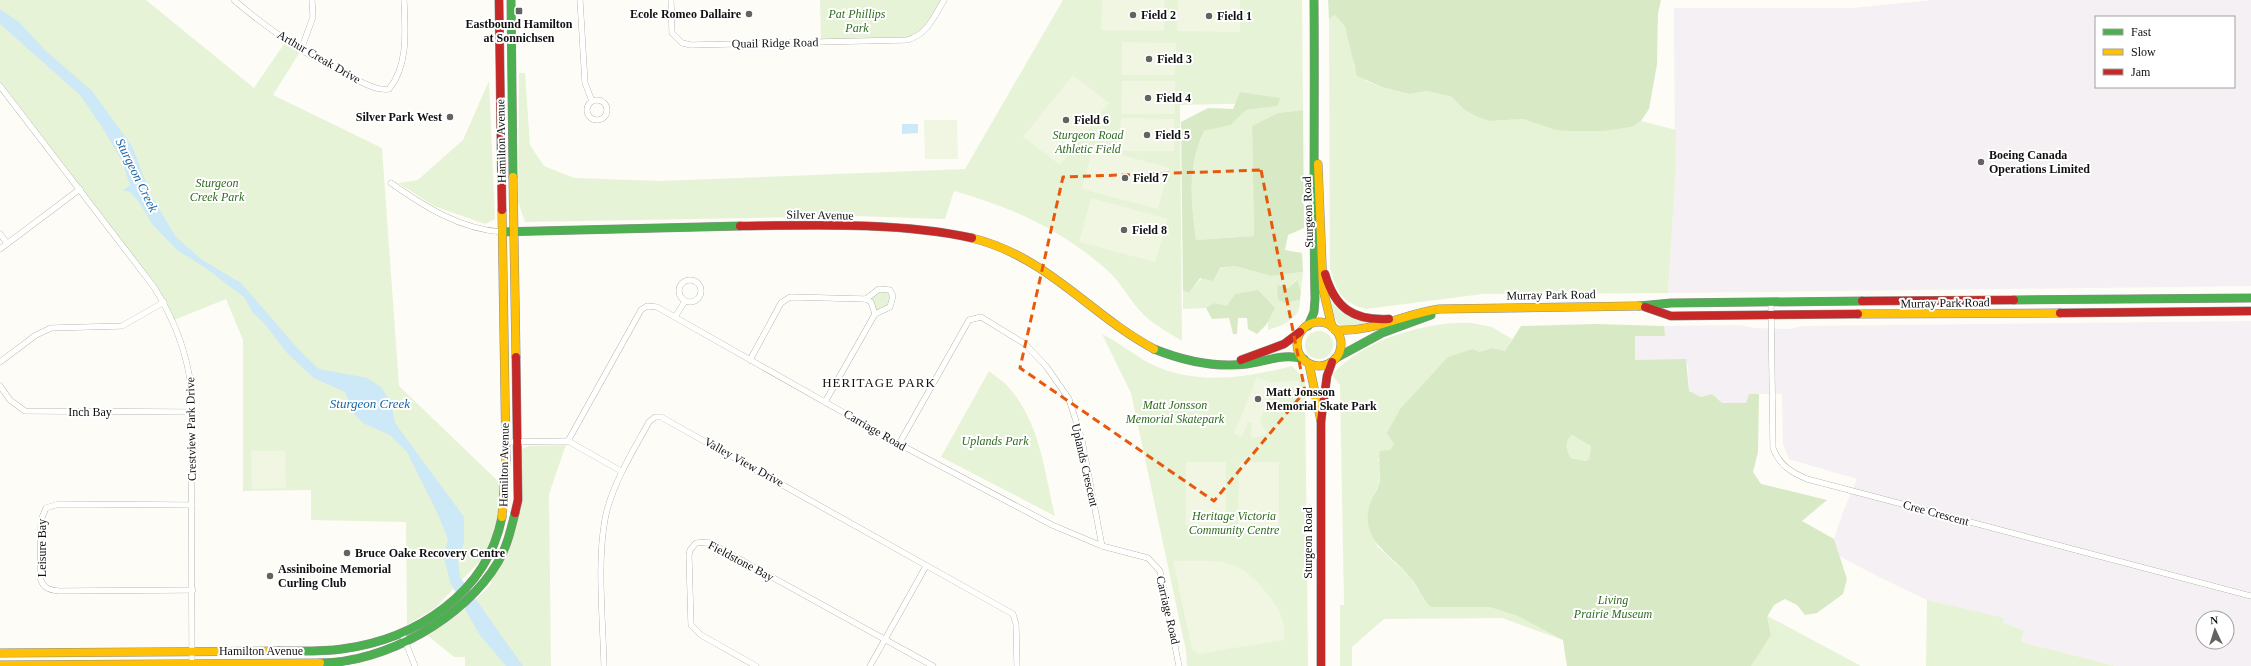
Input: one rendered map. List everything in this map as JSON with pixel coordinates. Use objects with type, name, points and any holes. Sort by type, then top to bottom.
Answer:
[{"type":"street","name":"Arthur Creak Drive","points":[[234,0],[280,37],[301,50],[338,71],[375,88],[389,89],[397,78],[405,50],[404,0]]},
{"type":"street","points":[[301,50],[313,17],[312,0]]},
{"type":"street","name":"Hamilton Avenue","points":[[482,578],[500,530],[505,502],[506,442],[499,0]]},
{"type":"street","name":"Hamilton Avenue","points":[[0,665],[320,665],[363,658],[382,653],[425,633],[482,578],[502,556],[518,500],[511,0]]},
{"type":"street","points":[[580,0],[585,83],[592,101]]},
{"type":"street","name":"Quail Ridge Road","points":[[671,0],[672,33],[682,43],[691,46],[907,40],[920,36],[925,31],[944,0]]},
{"type":"street","name":"Sturgeon Road","points":[[1305,328],[1314,312],[1315,299],[1313,186],[1315,143],[1314,0]]},
{"type":"street","name":"Crestview Park Drive","points":[[0,86],[80,189],[164,302],[174,320],[189,367],[193,590],[192,665]]},
{"type":"street","name":"Sturgeon Road","points":[[1315,143],[1320,185],[1323,300],[1334,328]]},
{"type":"street","name":"Silver Avenue","points":[[392,183],[438,213],[482,230],[502,232],[803,226],[921,230],[960,235],[995,245],[1030,261],[1059,279],[1113,324],[1144,344],[1184,360],[1224,364],[1246,364],[1287,355],[1306,362]]},
{"type":"street","points":[[0,249],[80,189]]},
{"type":"street","points":[[0,234],[7,243]]},
{"type":"street","points":[[1322,263],[1327,282],[1334,298],[1345,311],[1368,319],[1404,318]]},
{"type":"street","points":[[689,280],[698,283],[701,292],[697,300],[692,302],[684,301],[680,295],[680,286],[689,280]]},
{"type":"street","points":[[825,402],[875,314],[890,307],[893,296],[890,290],[884,288],[879,289],[866,299]]},
{"type":"street","points":[[750,360],[781,303],[785,299],[805,297],[866,299],[871,302],[875,314]]},
{"type":"street","points":[[2224,312],[2236,298]]},
{"type":"street","name":"Murray Park Road","points":[[1334,328],[1361,331],[1430,310],[1461,308],[1640,306],[1671,303],[1771,304],[2251,298]]},
{"type":"street","points":[[675,317],[684,301]]},
{"type":"street","points":[[0,362],[36,335],[50,328],[122,326],[164,302]]},
{"type":"street","name":"Cree Crescent","points":[[1771,304],[1773,448],[1777,458],[1790,471],[1807,479],[2251,596]]},
{"type":"street","name":"Carriage Road","points":[[568,441],[641,310],[647,306],[657,307],[899,444],[1052,525],[1102,546],[1142,555],[1154,563],[1160,571],[1179,666]]},
{"type":"street","name":"Murray Park Road","points":[[1640,306],[1671,316],[2251,311]]},
{"type":"street","name":"Murray Park Road","points":[[1334,360],[1360,343],[1410,322],[1436,313],[1461,308]]},
{"type":"street","name":"Uplands Crescent","points":[[899,444],[969,320],[981,317],[1024,344],[1046,366],[1068,399],[1082,440],[1102,546]]},
{"type":"street","points":[[1320,323],[1334,328],[1341,344],[1334,360],[1321,366],[1306,362],[1297,345],[1305,328],[1320,323]]},
{"type":"street","name":"Silver Avenue","points":[[1224,364],[1264,353],[1284,344],[1305,328]]},
{"type":"street","name":"Sturgeon Road","points":[[1321,421],[1325,410],[1326,376],[1334,360]]},
{"type":"street","name":"Sturgeon Road","points":[[1306,362],[1321,421],[1321,666]]},
{"type":"street","name":"Inch Bay","points":[[0,386],[10,400],[26,411],[191,412]]},
{"type":"street","name":"Valley View Drive","points":[[604,666],[603,532],[607,511],[621,471],[650,422],[655,417],[661,417],[1013,614],[1016,624],[1017,666]]},
{"type":"street","points":[[506,442],[568,441],[621,471]]},
{"type":"street","name":"Leisure Bay","points":[[192,504],[59,504],[46,508],[41,520],[40,575],[44,587],[59,591],[193,590]]},
{"type":"street","name":"Fieldstone Bay","points":[[756,666],[701,635],[691,625],[689,556],[690,550],[696,543],[708,542],[712,544],[884,640]]},
{"type":"street","points":[[870,666],[926,566]]},
{"type":"street","name":"Hamilton Avenue","points":[[0,653],[320,651],[365,646],[402,633],[451,609]]},
{"type":"street","points":[[402,633],[415,666]]},
{"type":"street","points":[[884,640],[933,666]]},
{"type":"street","points":[[320,651],[320,665]]},
{"type":"street","points":[[89,653],[89,665]]},
{"type":"highlighted area","points":[[1261,170],[1305,391],[1214,501],[1020,368],[1063,177]]},
{"type":"shaded area","points":[[1933,0],[2251,0],[2251,286],[1668,293],[1675,179],[1674,8],[1853,8]]},
{"type":"shaded area","points":[[2251,321],[2251,666],[2116,666],[2021,642],[2024,630],[2003,623],[2004,619],[1927,600],[1877,576],[1839,556],[1834,539],[1843,512],[1857,479],[1789,459],[1783,444],[1782,394],[1749,394],[1746,403],[1721,403],[1712,394],[1701,397],[1689,391],[1688,365],[1635,361],[1634,336],[1664,336],[1664,326],[1740,325],[1755,328],[1788,329],[1804,326]]},
{"type":"green space","name":"Sturgeon Creek Park","points":[[0,0],[146,0],[254,88],[286,41],[301,50],[273,95],[382,148],[399,386],[501,484],[497,526],[483,558],[434,609],[407,625],[406,522],[311,520],[311,490],[243,491],[243,340],[226,299],[174,320],[164,302],[0,86]]},
{"type":"green space","name":"Pat Phillips Park","points":[[820,0],[944,0],[928,26],[914,39],[821,42]]},
{"type":"green space","name":"Sturgeon Road Athletic Field","points":[[1063,0],[1302,0],[1303,110],[1278,113],[1252,127],[1254,236],[1196,240],[1192,198],[1195,158],[1204,131],[1231,125],[1246,110],[1278,106],[1278,103],[1180,105],[1182,341],[1148,319],[1107,270],[1054,231],[997,205],[954,191],[945,219],[856,216],[525,222],[518,202],[519,73],[525,73],[530,145],[544,166],[574,178],[661,181],[965,169]]},
{"type":"green space","name":"Field 2","points":[[1102,0],[1165,0],[1164,31],[1101,30]]},
{"type":"green space","name":"Field 1","points":[[1178,0],[1240,0],[1240,32],[1177,31]]},
{"type":"green space","points":[[1328,0],[1661,0],[1658,13],[1657,64],[1649,109],[1641,121],[1632,127],[1605,131],[1568,131],[1556,130],[1523,119],[1490,121],[1478,117],[1463,109],[1452,97],[1427,91],[1409,94],[1382,87],[1357,76],[1345,27],[1335,15],[1329,19]]},
{"type":"green space","points":[[1335,15],[1345,27],[1351,44],[1354,67],[1366,81],[1382,87],[1409,94],[1427,91],[1452,97],[1463,109],[1490,121],[1523,119],[1568,131],[1605,131],[1632,127],[1641,121],[1676,130],[1675,181],[1668,293],[1483,294],[1366,309],[1351,303],[1341,295],[1330,268],[1329,19]]},
{"type":"green space","name":"Field 3","points":[[1122,42],[1176,43],[1175,75],[1122,75]]},
{"type":"green space","name":"Field 6","points":[[1073,75],[1109,103],[1060,165],[1023,137]]},
{"type":"green space","points":[[489,81],[495,219],[485,224],[434,206],[398,183],[418,180],[463,140]]},
{"type":"green space","name":"Field 4","points":[[1122,81],[1175,81],[1175,114],[1121,114]]},
{"type":"green space","points":[[1240,92],[1280,98],[1278,106],[1246,110],[1231,125],[1204,131],[1195,158],[1193,171],[1192,198],[1196,240],[1254,236],[1252,126],[1278,113],[1303,110],[1304,228],[1288,235],[1285,250],[1302,253],[1303,272],[1271,276],[1235,266],[1220,268],[1213,281],[1200,278],[1189,293],[1183,291],[1181,122],[1208,108],[1233,109]]},
{"type":"green space","name":"Field 5","points":[[1121,118],[1174,119],[1174,151],[1120,151]]},
{"type":"green space","points":[[924,120],[957,120],[958,159],[925,159]]},
{"type":"green space","name":"Field 7","points":[[1093,147],[1169,168],[1158,209],[1082,189]]},
{"type":"green space","name":"Field 8","points":[[1091,198],[1168,219],[1155,262],[1079,242]]},
{"type":"green space","points":[[1235,266],[1271,276],[1303,272],[1301,291],[1296,280],[1288,288],[1278,286],[1285,303],[1300,300],[1298,312],[1294,317],[1285,323],[1268,330],[1268,318],[1214,303],[1206,308],[1183,309],[1183,291],[1189,293],[1203,277],[1214,271]]},
{"type":"green space","points":[[1297,280],[1301,291],[1300,300],[1285,303],[1278,300],[1277,285],[1288,288]]},
{"type":"green space","points":[[879,289],[890,290],[893,302],[875,314],[866,299]]},
{"type":"green space","points":[[1258,290],[1275,308],[1266,325],[1257,334],[1248,329],[1247,318],[1238,318],[1237,334],[1233,334],[1229,318],[1212,319],[1206,308],[1214,303],[1227,306],[1235,294]]},
{"type":"green space","points":[[1328,296],[1335,306],[1344,314],[1366,323],[1365,325],[1347,328],[1338,324],[1329,306]]},
{"type":"green space","points":[[1472,323],[1492,327],[1512,339],[1505,351],[1492,348],[1479,352],[1390,450],[1378,459],[1381,471],[1378,487],[1371,501],[1377,546],[1410,577],[1425,601],[1762,613],[1861,666],[1567,666],[1563,640],[1502,618],[1384,619],[1352,647],[1352,666],[1340,666],[1340,605],[1344,605],[1340,385],[1332,375],[1360,352],[1396,335],[1435,325]]},
{"type":"green space","name":"Living Prairie Museum","points":[[1596,324],[1664,326],[1665,336],[1635,336],[1635,360],[1686,359],[1689,391],[1701,397],[1712,394],[1722,403],[1746,403],[1749,394],[1759,394],[1758,452],[1753,472],[1761,484],[1827,500],[1802,521],[1834,539],[1847,579],[1843,594],[1817,613],[1805,615],[1797,605],[1785,599],[1774,605],[1767,617],[1771,635],[1751,666],[1567,666],[1563,640],[1518,616],[1490,607],[1431,607],[1410,577],[1378,544],[1368,526],[1368,514],[1372,497],[1379,482],[1380,451],[1390,450],[1394,444],[1387,433],[1400,409],[1448,357],[1473,349],[1479,352],[1492,348],[1505,351],[1521,326]],"holes":[[[1572,435],[1591,446],[1589,459],[1586,461],[1571,458],[1568,452],[1567,443]]]},
{"type":"green space","points":[[1319,331],[1329,335],[1333,345],[1329,355],[1319,359],[1309,355],[1305,345],[1309,335]]},
{"type":"green space","name":"Heritage Victoria Community Centre","points":[[1102,334],[1151,364],[1168,371],[1186,375],[1221,378],[1257,374],[1292,366],[1305,380],[1308,666],[1187,666],[1186,651],[1131,393]]},
{"type":"green space","name":"Uplands Park","points":[[989,371],[1008,386],[1020,402],[1028,417],[1040,450],[1055,516],[941,457]]},
{"type":"green space","name":"Matt Jonsson Memorial Skate Park","points":[[1257,377],[1269,382],[1299,381],[1299,387],[1272,388],[1260,421],[1267,433],[1259,437],[1251,437],[1252,423],[1248,422],[1242,437],[1234,434]]},
{"type":"green space","points":[[1572,435],[1591,446],[1589,459],[1586,461],[1571,458],[1569,455],[1567,443]]},
{"type":"green space","points":[[566,445],[549,494],[551,666],[465,666],[465,657],[454,657],[427,635],[445,624],[476,599],[491,584],[491,580],[502,563],[514,535],[519,515],[519,461],[522,449],[529,446]]},
{"type":"green space","points":[[251,451],[285,451],[286,488],[252,489]]},
{"type":"green space","points":[[1186,462],[1226,462],[1226,525],[1186,525]]},
{"type":"green space","points":[[1239,462],[1279,462],[1279,526],[1238,526]]},
{"type":"green space","points":[[1173,561],[1205,561],[1229,564],[1240,568],[1250,575],[1261,586],[1278,609],[1284,624],[1283,640],[1198,654],[1192,649]]},
{"type":"green space","points":[[1927,600],[2004,618],[2003,623],[2024,630],[2021,642],[2116,666],[1926,666]]},
{"type":"water","name":"Sturgeon Creek","points":[[0,9],[19,22],[46,51],[92,91],[132,146],[151,195],[176,237],[201,259],[241,283],[300,351],[319,369],[367,378],[381,387],[391,402],[395,423],[464,517],[464,542],[458,560],[460,577],[523,666],[506,666],[479,634],[450,582],[444,557],[448,539],[437,512],[407,452],[390,435],[363,423],[355,415],[345,392],[314,378],[288,354],[263,322],[252,312],[245,298],[207,269],[177,250],[152,224],[139,202],[130,192],[123,190],[130,185],[122,161],[102,127],[80,95],[0,24]]},
{"type":"water","points":[[902,124],[918,124],[918,133],[902,134]]},
{"type":"traffic: fast","points":[[511,0],[513,177]]},
{"type":"traffic: fast","points":[[1308,326],[1314,312],[1315,299],[1314,0]]},
{"type":"traffic: fast","points":[[502,232],[740,226]]},
{"type":"traffic: fast","points":[[2014,300],[2251,298]]},
{"type":"traffic: fast","points":[[1639,306],[1671,303],[1862,301]]},
{"type":"traffic: fast","points":[[1336,358],[1382,333],[1431,315]]},
{"type":"traffic: fast","points":[[1154,349],[1188,360],[1223,365],[1247,364],[1282,357],[1297,357],[1304,359]]},
{"type":"traffic: fast","points":[[320,663],[345,661],[371,655],[396,646],[421,634],[444,619],[484,582],[498,562],[506,544],[515,513]]},
{"type":"traffic: fast","points":[[279,651],[334,650],[370,644],[397,635],[422,623],[444,608],[465,590],[481,568],[494,544],[502,517]]},
{"type":"traffic: slow","points":[[1318,164],[1323,289],[1332,327]]},
{"type":"traffic: slow","points":[[513,177],[516,357]]},
{"type":"traffic: slow","points":[[502,210],[506,459],[502,517]]},
{"type":"traffic: slow","points":[[972,238],[999,247],[1023,258],[1046,272],[1109,320],[1154,349]]},
{"type":"traffic: slow","points":[[1335,330],[1362,329],[1426,311],[1439,309],[1639,306]]},
{"type":"traffic: slow","points":[[1858,314],[2060,313]]},
{"type":"traffic: slow","points":[[1319,322],[1331,326],[1337,332],[1341,344],[1337,356],[1331,362],[1319,366],[1307,362],[1301,356],[1297,344],[1301,332],[1307,326],[1319,322]]},
{"type":"traffic: slow","points":[[1309,364],[1321,421]]},
{"type":"traffic: slow","points":[[0,653],[279,651]]},
{"type":"traffic: slow","points":[[0,665],[320,663]]},
{"type":"traffic: jam","points":[[499,0],[502,210]]},
{"type":"traffic: jam","points":[[740,226],[827,225],[886,227],[916,229],[972,238]]},
{"type":"traffic: jam","points":[[1325,274],[1334,296],[1347,310],[1365,318],[1389,319]]},
{"type":"traffic: jam","points":[[1862,301],[2014,300]]},
{"type":"traffic: jam","points":[[1645,307],[1671,316],[1858,314]]},
{"type":"traffic: jam","points":[[2060,313],[2251,311]]},
{"type":"traffic: jam","points":[[1241,360],[1284,344],[1300,332]]},
{"type":"traffic: jam","points":[[515,513],[518,500],[516,357]]},
{"type":"traffic: jam","points":[[1321,666],[1321,421],[1327,376],[1332,362]]},
{"type":"place","name":"Eastbound Hamilton at Sonnichsen","points":[[519,11]]},
{"type":"place","name":"Ecole Romeo Dallaire","points":[[749,14]]},
{"type":"place","name":"Field 2","points":[[1133,15]]},
{"type":"place","name":"Field 1","points":[[1209,16]]},
{"type":"place","name":"Field 3","points":[[1149,59]]},
{"type":"place","name":"Field 4","points":[[1148,98]]},
{"type":"place","name":"Silver Park West","points":[[450,117]]},
{"type":"place","name":"Field 6","points":[[1066,120]]},
{"type":"place","name":"Field 5","points":[[1147,135]]},
{"type":"place","name":"Boeing Canada Operations Limited","points":[[1981,162]]},
{"type":"place","name":"Field 7","points":[[1125,178]]},
{"type":"place","name":"Field 8","points":[[1124,230]]},
{"type":"place","name":"Matt Jonsson Memorial Skate Park","points":[[1258,399]]},
{"type":"place","name":"Bruce Oake Recovery Centre","points":[[347,553]]},
{"type":"place","name":"Assiniboine Memorial Curling Club","points":[[270,576]]},
{"type":"district","name":"HERITAGE PARK","points":[[879,382]]},
{"type":"park label","name":"Matt Jonsson Memorial Skatepark","points":[[1175,412]]}]
